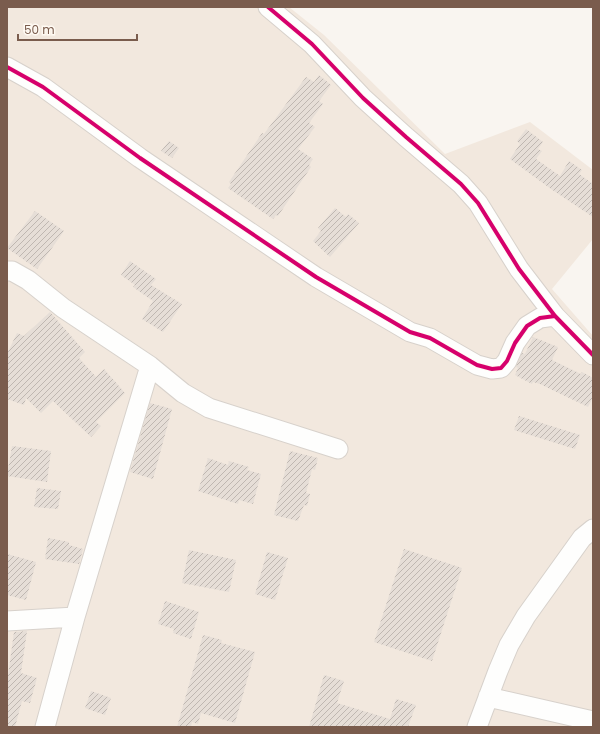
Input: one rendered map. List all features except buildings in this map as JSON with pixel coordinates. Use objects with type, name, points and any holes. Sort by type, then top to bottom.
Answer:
[{"type":"street","points":[[268,7],[312,44],[363,98],[461,184],[478,203],[519,269],[555,316],[593,356]]},
{"type":"street","points":[[7,67],[43,87],[140,158],[316,277],[410,332],[430,338],[477,365],[492,369],[501,368],[507,361],[515,344],[527,326],[540,318],[555,316]]},
{"type":"street","points":[[9,270],[28,280],[63,308],[150,366],[183,393],[209,408],[338,449]]},
{"type":"street","points":[[45,727],[75,618],[150,366]]},
{"type":"street","points":[[477,727],[509,645],[526,616],[582,538],[593,529]]},
{"type":"street","points":[[7,620],[75,618]]},
{"type":"street","points":[[488,697],[593,721]]},
{"type":"shaded area","points":[[7,7],[289,7],[324,35],[445,154],[530,122],[593,170],[593,239],[552,289],[593,336],[593,727],[7,727]]},
{"type":"cycle path","points":[[268,7],[312,44],[363,98],[461,184],[478,203],[519,269],[555,316],[593,355]]},
{"type":"cycle path","points":[[7,67],[43,87],[140,158],[316,277],[410,332],[430,338],[477,365],[492,369],[501,368],[507,361],[515,343],[527,326],[540,318],[555,316]]}]
